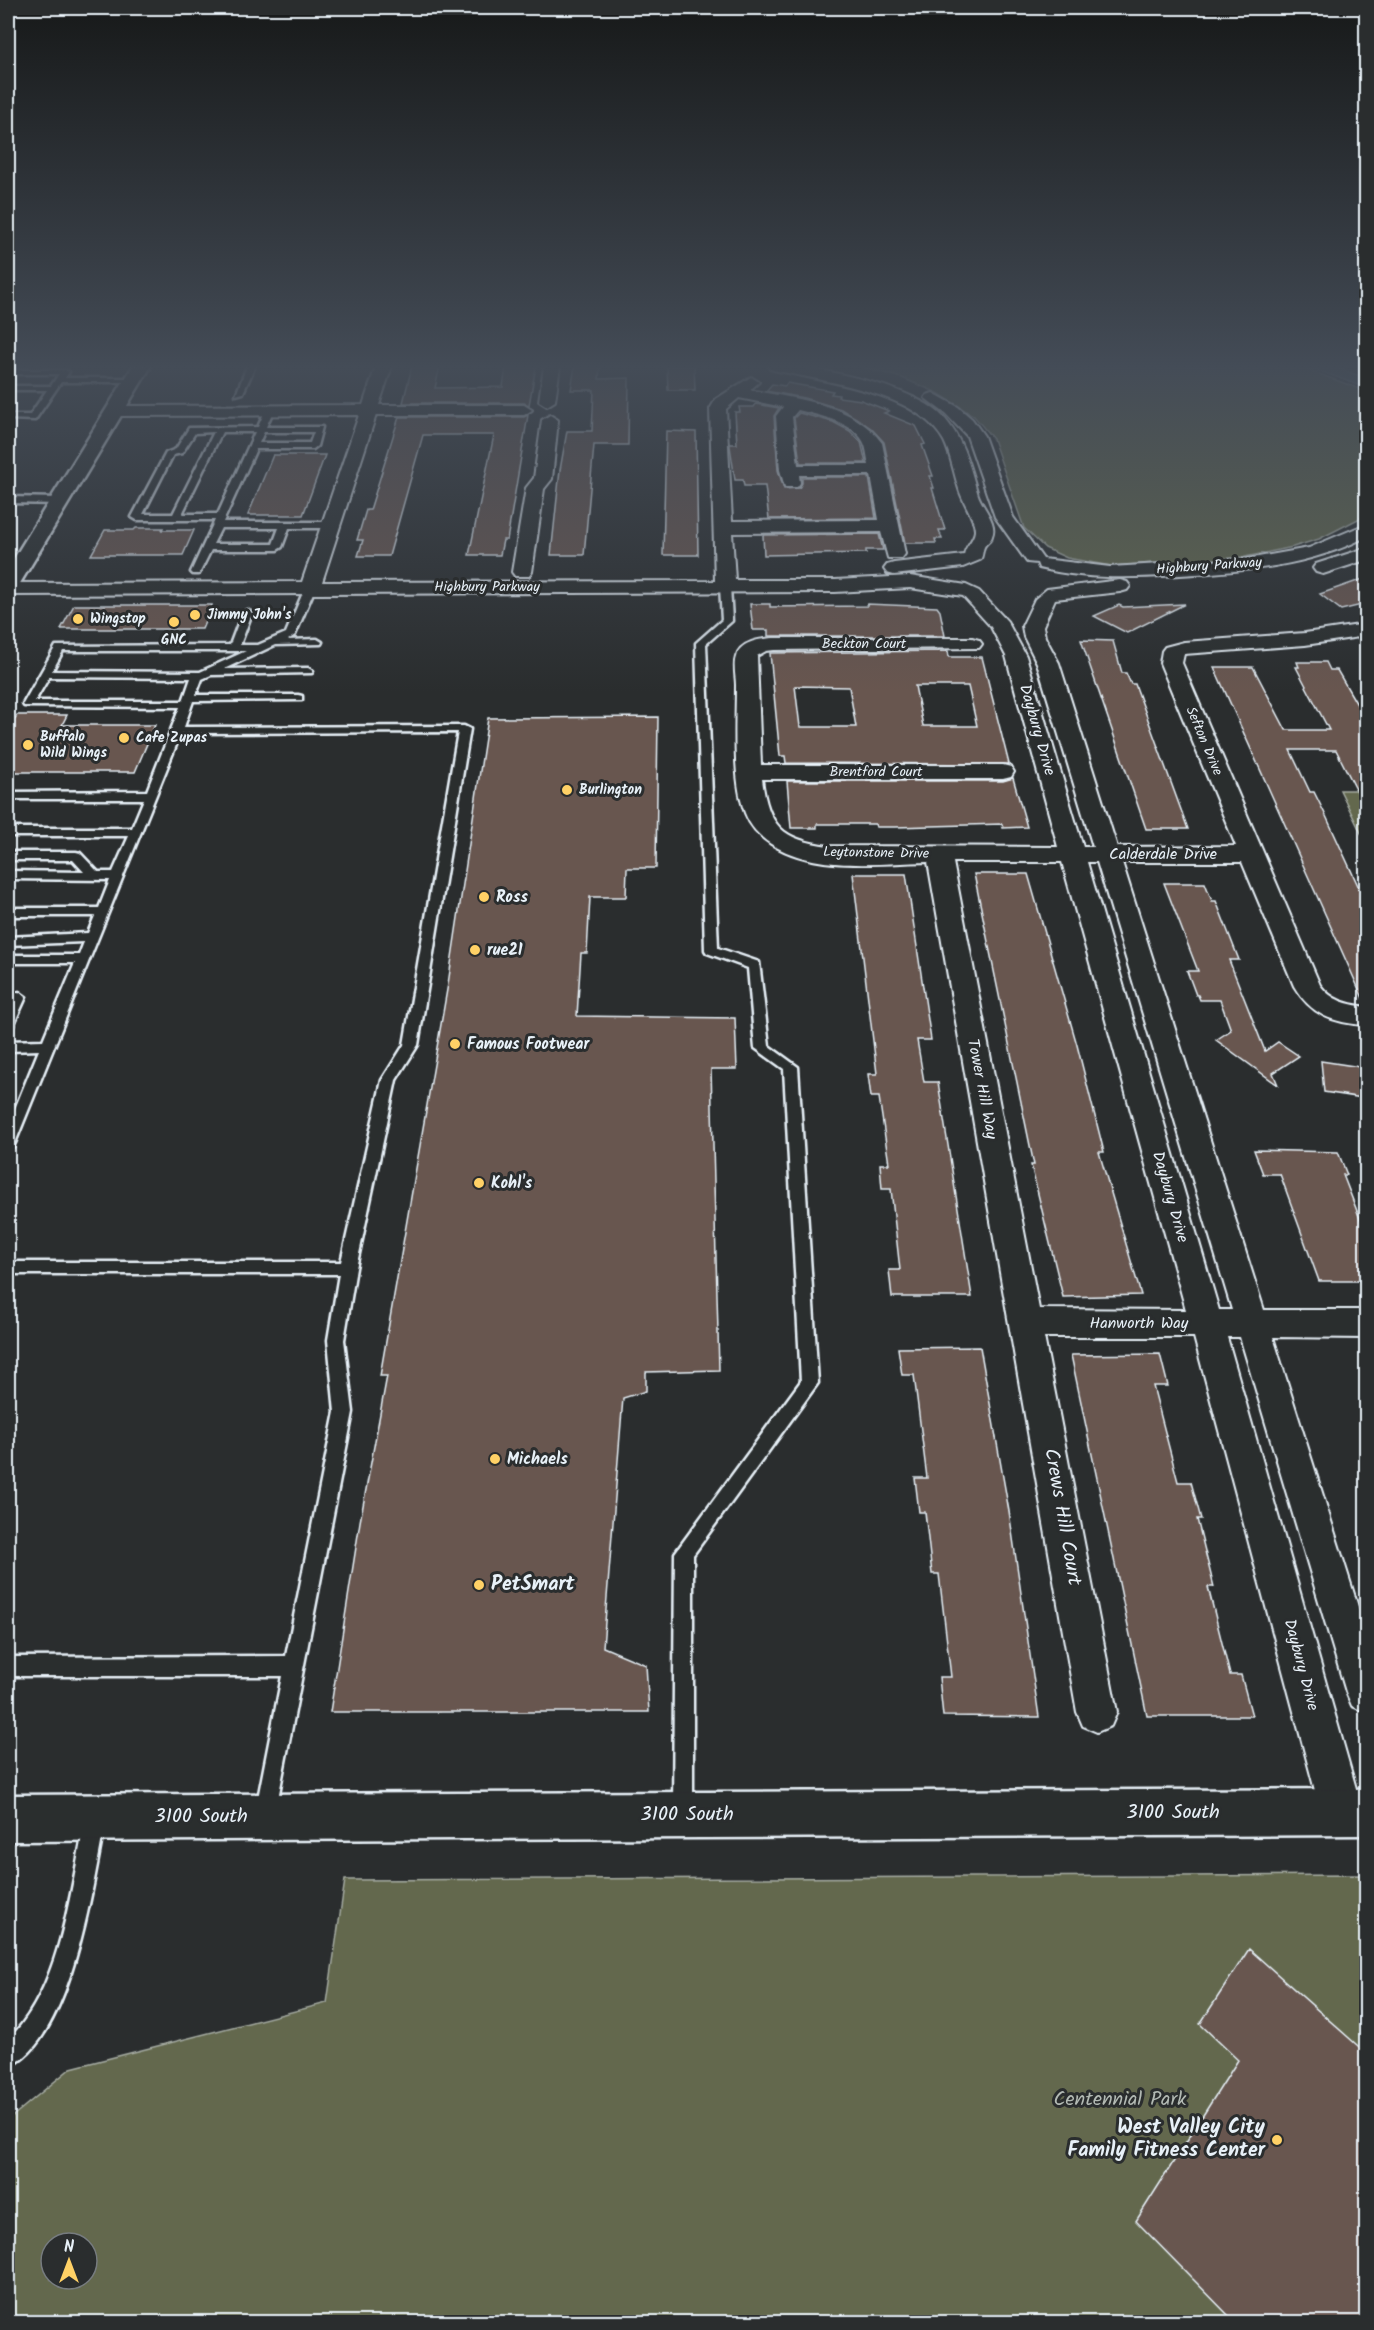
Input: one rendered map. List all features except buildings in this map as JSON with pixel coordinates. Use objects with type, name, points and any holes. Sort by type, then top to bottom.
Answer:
[{"type":"main road","points":[[12,574],[76,475]]},
{"type":"main road","name":"3100 South","points":[[8,1818],[1354,1813]]},
{"type":"street","points":[[312,580],[348,475]]},
{"type":"street","points":[[522,572],[535,488],[544,475]]},
{"type":"street","points":[[720,475],[724,579]]},
{"type":"street","points":[[790,475],[790,477],[818,475]]},
{"type":"street","points":[[879,475],[896,554]]},
{"type":"street","points":[[963,475],[972,504],[985,528],[984,535],[968,559],[957,567],[955,579],[969,593]]},
{"type":"street","points":[[991,475],[1008,524],[1040,561],[1053,569],[1060,581],[1033,600]]},
{"type":"street","points":[[722,527],[890,526]]},
{"type":"street","name":"Highbury Parkway","points":[[12,574],[312,580],[724,579],[885,570],[1002,553],[1110,573],[1248,565],[1313,553],[1334,546],[1366,530]]},
{"type":"street","name":"Highbury Parkway","points":[[12,574],[196,572],[312,580],[522,572],[846,586],[903,582],[969,593],[986,600],[1033,600],[1128,585],[1213,584],[1274,578],[1327,567],[1366,554]]},
{"type":"street","name":"Daybury Drive","points":[[969,593],[1000,625],[1011,643],[1074,854],[1205,1323],[1354,1813]]},
{"type":"street","name":"Daybury Drive","points":[[1033,600],[1044,609],[1035,620],[1033,633],[1048,663],[1366,1692]]},
{"type":"street","points":[[1358,632],[1366,651]]},
{"type":"street","name":"Sefton Drive","points":[[1358,632],[1184,648],[1172,651],[1170,654],[1306,986],[1324,1006],[1337,1012],[1366,1016]]},
{"type":"street","name":"Beckton Court","points":[[756,647],[774,644],[972,644]]},
{"type":"street","name":"Leytonstone Drive","points":[[756,647],[746,657],[750,772],[757,814],[760,822],[769,831],[789,844],[827,854],[1074,854]]},
{"type":"street","name":"Brentford Court","points":[[750,772],[1003,772]]},
{"type":"street","name":"Calderdale Drive","points":[[1074,854],[1251,854]]},
{"type":"street","name":"Tower Hill Way","points":[[939,855],[1026,1323]]},
{"type":"street","name":"Hanworth Way","points":[[1026,1323],[1366,1324]]},
{"type":"street","name":"Crews Hill Court","points":[[1026,1323],[1097,1712]]},
{"type":"lane","points":[[159,475],[137,517],[176,517],[285,525],[331,525]]},
{"type":"lane","points":[[176,517],[197,475]]},
{"type":"lane","points":[[196,572],[240,475]]},
{"type":"lane","points":[[8,500],[60,501]]},
{"type":"lane","points":[[207,547],[277,547],[285,525]]},
{"type":"lane","points":[[682,1815],[684,1553],[810,1383],[791,1066],[762,1048],[754,965],[712,950],[701,643],[727,621],[724,579]]},
{"type":"lane","points":[[8,1143],[197,677],[290,636],[312,580]]},
{"type":"lane","points":[[234,648],[247,613]]},
{"type":"lane","points":[[298,698],[28,704],[60,648],[234,648],[317,642]]},
{"type":"lane","points":[[45,674],[308,671]]},
{"type":"lane","points":[[176,730],[464,729],[411,1045],[389,1080],[348,1268],[336,1340],[344,1412],[265,1816]]},
{"type":"lane","points":[[8,795],[150,795]]},
{"type":"lane","points":[[8,832],[135,832]]},
{"type":"lane","points":[[8,856],[76,856],[94,875]]},
{"type":"lane","points":[[8,875],[118,876]]},
{"type":"lane","points":[[8,912],[102,912]]},
{"type":"lane","points":[[8,941],[92,937]]},
{"type":"lane","points":[[8,959],[83,959]]},
{"type":"lane","points":[[8,1023],[19,997]]},
{"type":"lane","points":[[8,1046],[48,1045]]},
{"type":"lane","points":[[8,1268],[348,1268]]},
{"type":"lane","points":[[8,1666],[293,1666]]},
{"type":"lane","points":[[8,2056],[30,2036],[41,2019],[61,1972],[96,1817]]},
{"type":"green space","points":[[1005,475],[1366,475],[1366,515],[1319,539],[1245,557],[1111,566],[1067,558],[1045,548],[1024,528]]},
{"type":"green space","points":[[1340,790],[1366,790],[1366,843]]},
{"type":"green space","name":"Centennial Park","points":[[1366,1875],[1366,2322],[8,2322],[8,2120],[71,2068],[327,2003],[345,1880]]},
{"type":"place","name":"Jimmy John's","points":[[195,615]]},
{"type":"place","name":"Wingstop","points":[[78,619]]},
{"type":"place","name":"GNC","points":[[174,622]]},
{"type":"place","name":"Cafe Zupas","points":[[124,738]]},
{"type":"place","name":"Buffalo Wild Wings","points":[[28,745]]},
{"type":"place","name":"Burlington","points":[[567,790]]},
{"type":"place","name":"Ross","points":[[484,897]]},
{"type":"place","name":"rue21","points":[[475,950]]},
{"type":"place","name":"Famous Footwear","points":[[455,1044]]},
{"type":"place","name":"Kohl's","points":[[479,1183]]},
{"type":"place","name":"Michaels","points":[[495,1459]]},
{"type":"place","name":"PetSmart","points":[[479,1585]]},
{"type":"place","name":"West Valley City Family Fitness Center","points":[[1277,2140]]}]
